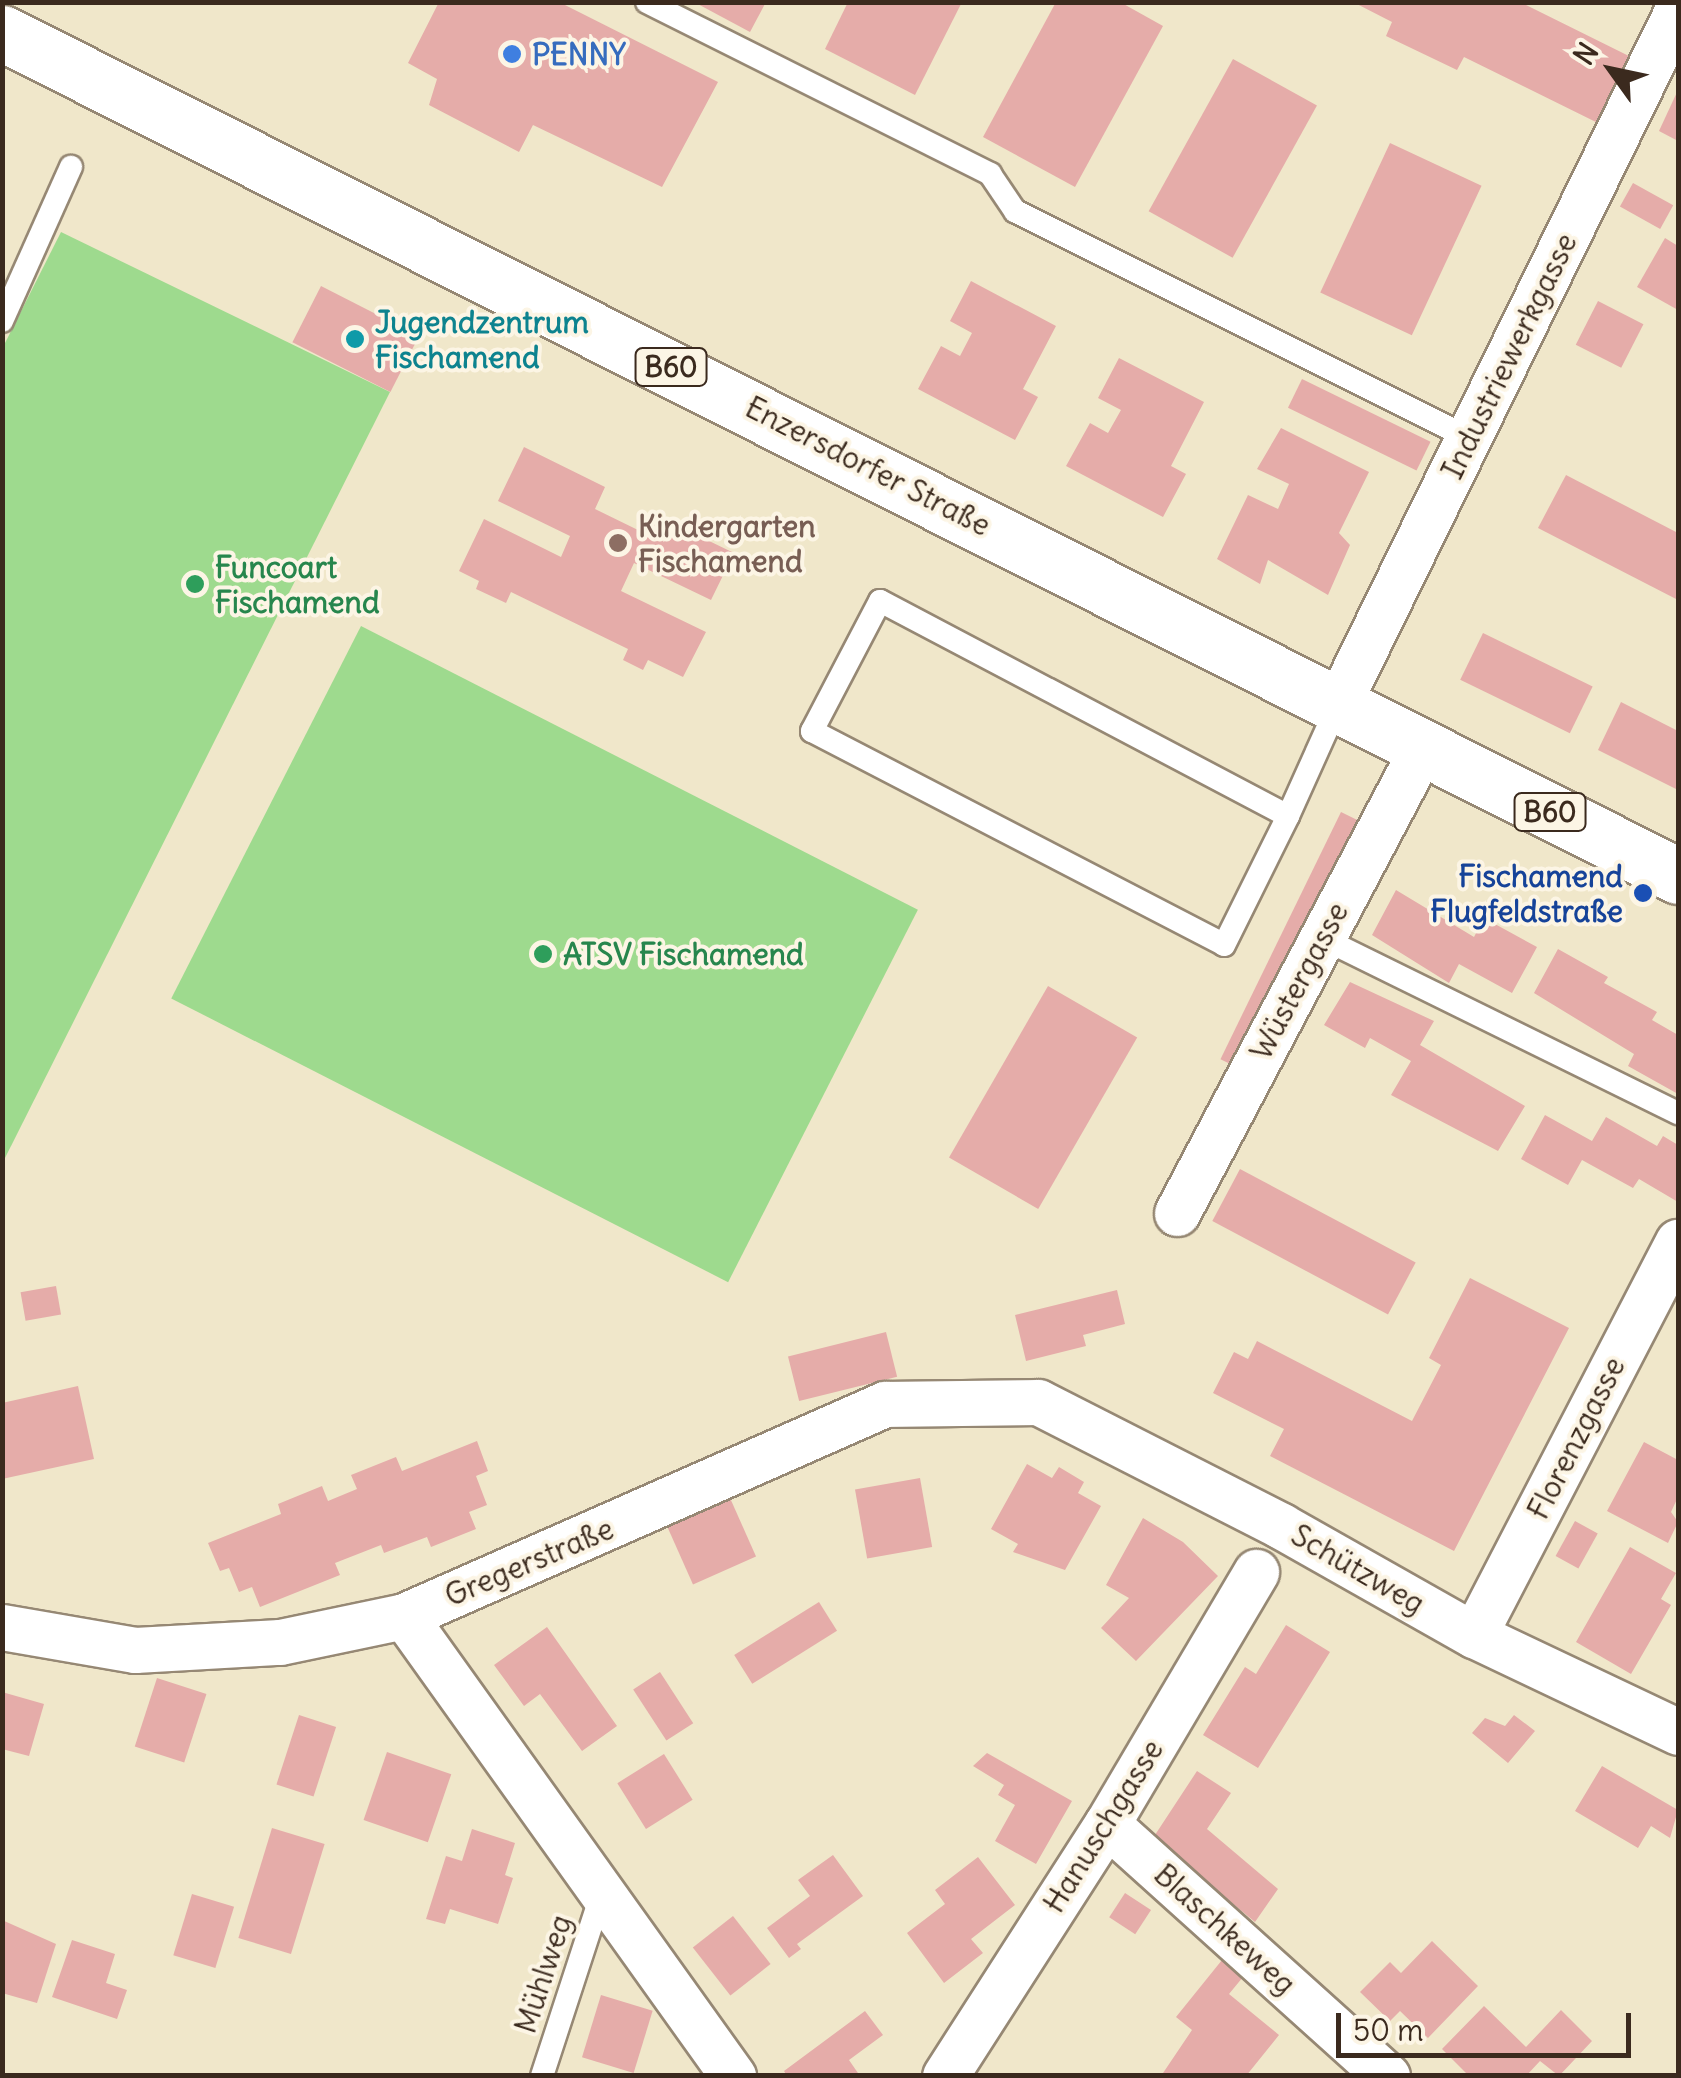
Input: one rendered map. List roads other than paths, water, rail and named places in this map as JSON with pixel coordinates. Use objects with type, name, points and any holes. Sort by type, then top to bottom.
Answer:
[{"type":"main road","name":"Enzersdorfer Straße","points":[[2,33],[1339,702],[1422,749],[1678,876]]},
{"type":"street","name":"Industriewerkgasse","points":[[1339,702],[1678,9]]},
{"type":"street","name":"Wüstergasse","points":[[1177,1213],[1422,749]]},
{"type":"street","name":"Florenzgasse","points":[[1474,1635],[1678,1242]]},
{"type":"street","name":"Schützweg","points":[[1038,1402],[1281,1526],[1474,1635],[1678,1732]]},
{"type":"street","name":"Gregerstraße","points":[[2,1627],[135,1650],[280,1642],[404,1616],[884,1404],[1038,1402]]},
{"type":"street","name":"Hanuschgasse","points":[[945,2076],[1107,1824],[1256,1572]]},
{"type":"street","points":[[404,1616],[733,2076]]},
{"type":"street","name":"Blaschkeweg","points":[[1107,1824],[1386,2076]]},
{"type":"lane","points":[[647,2],[990,174],[1015,212],[1469,438]]},
{"type":"lane","points":[[2,321],[71,167]]},
{"type":"lane","points":[[1288,816],[880,602],[812,731],[1224,944],[1288,816],[1339,702]]},
{"type":"lane","points":[[1322,938],[1678,1113]]},
{"type":"lane","name":"Mühlweg","points":[[542,2076],[602,1892]]},
{"type":"place","name":"PENNY","points":[[512,54]]},
{"type":"place","name":"Jugendzentrum Fischamend","points":[[355,339]]},
{"type":"place","name":"Kindergarten Fischamend","points":[[618,543]]},
{"type":"place","name":"Funcoart Fischamend","points":[[195,584]]},
{"type":"place","name":"Fischamend Flugfeldstraße","points":[[1643,893]]},
{"type":"place","name":"ATSV Fischamend","points":[[543,954]]}]
